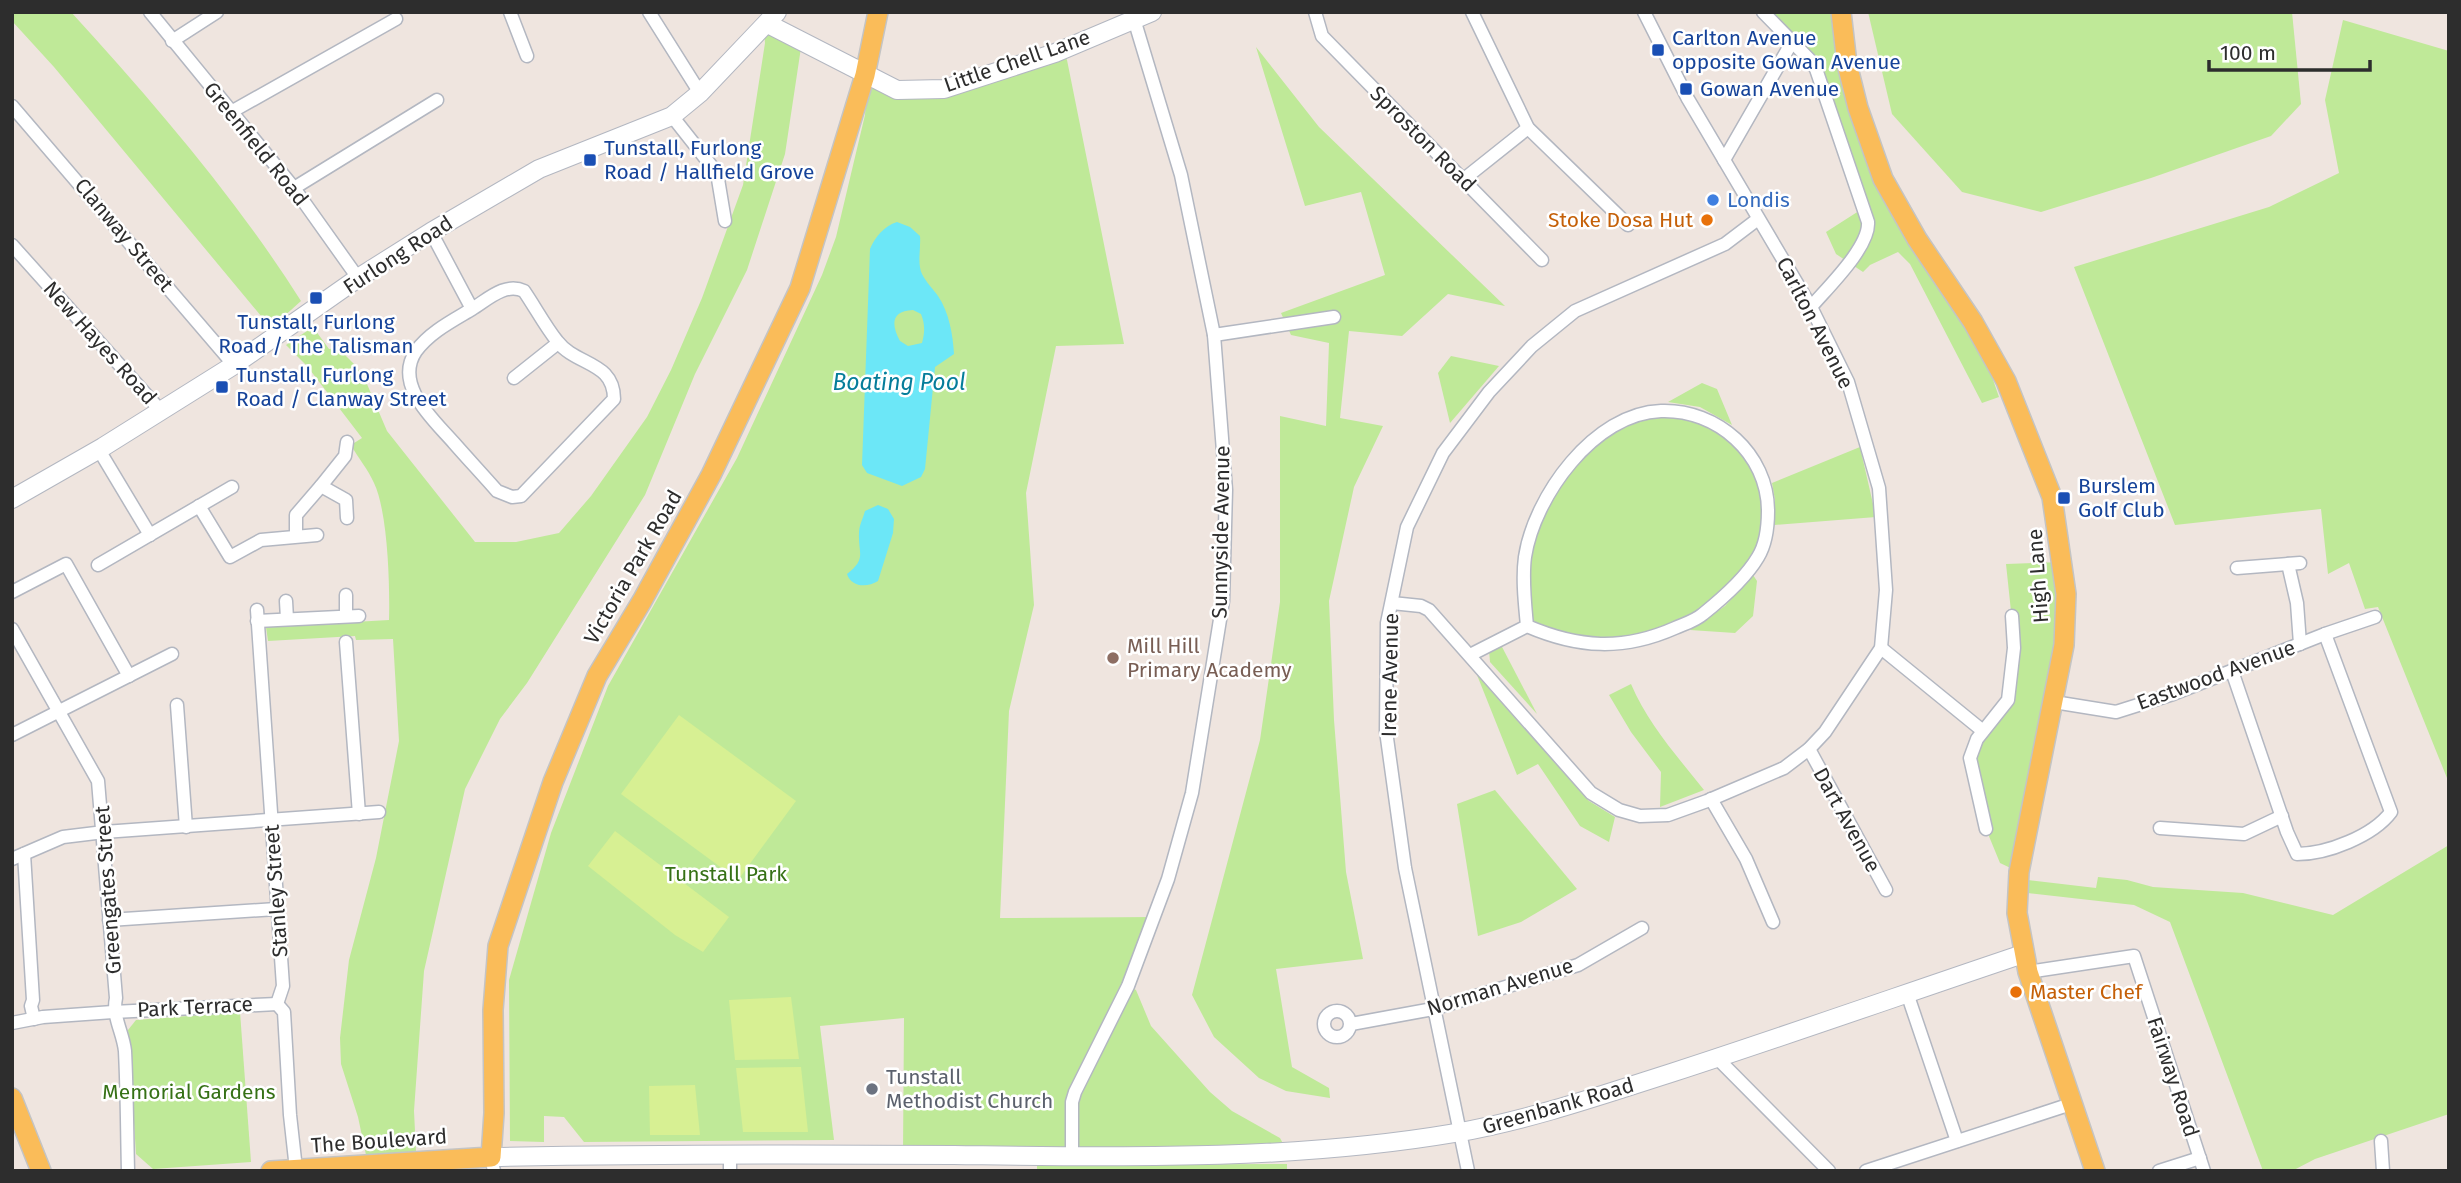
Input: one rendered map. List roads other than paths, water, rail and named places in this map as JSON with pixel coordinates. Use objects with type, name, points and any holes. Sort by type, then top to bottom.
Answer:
[{"type":"main road","name":"Victoria Park Road","points":[[492,1164],[493,1010],[498,946],[553,782],[597,676],[642,601],[711,475],[800,288],[865,75],[878,12]]},
{"type":"main road","name":"High Lane","points":[[1841,12],[1847,64],[1858,107],[1883,179],[2006,382],[2052,497],[2064,562],[2064,645],[2020,872],[2017,913],[2026,963],[2095,1171]]},
{"type":"main road","points":[[12,1098],[41,1171]]},
{"type":"main road","name":"The Boulevard","points":[[271,1171],[387,1162],[492,1164]]},
{"type":"street","name":"Greenfield Road","points":[[150,12],[294,188],[358,278]]},
{"type":"street","points":[[172,41],[217,12]]},
{"type":"street","points":[[510,12],[527,56]]},
{"type":"street","points":[[649,12],[700,93]]},
{"type":"street","name":"Little Chell Lane","points":[[773,18],[865,75],[897,90],[944,89],[1055,53],[1152,12]]},
{"type":"street","name":"Sproston Road","points":[[1315,12],[1322,36],[1542,260]]},
{"type":"street","points":[[1472,12],[1528,128],[1628,225]]},
{"type":"street","name":"Carlton Avenue","points":[[1392,603],[1421,606],[1429,610],[1591,793],[1619,810],[1640,816],[1668,815],[1784,768],[1809,749],[1825,732],[1881,648],[1886,590],[1879,488],[1848,382],[1811,307],[1688,99],[1644,12]]},
{"type":"street","points":[[1763,12],[1816,69],[1868,222],[1869,231],[1860,248],[1811,307]]},
{"type":"street","name":"Furlong Road","points":[[12,499],[100,450],[234,365],[358,278],[539,169],[672,116],[700,93],[773,18]]},
{"type":"street","points":[[230,112],[396,19]]},
{"type":"street","name":"Sunnyside Avenue","points":[[1072,1156],[1072,1102],[1075,1093],[1128,986],[1168,879],[1194,780],[1223,601],[1226,490],[1214,335],[1181,175],[1134,19]]},
{"type":"street","points":[[1724,160],[1792,42]]},
{"type":"street","points":[[294,188],[437,100]]},
{"type":"street","name":"Clanway Street","points":[[12,106],[234,365]]},
{"type":"street","points":[[672,116],[717,173],[725,221]]},
{"type":"street","points":[[1464,179],[1528,128]]},
{"type":"street","name":"Irene Avenue","points":[[1468,1171],[1405,868],[1386,731],[1387,623],[1407,527],[1443,453],[1489,392],[1532,346],[1575,312],[1725,244],[1758,219]]},
{"type":"street","points":[[431,232],[472,309]]},
{"type":"street","name":"New Hayes Road","points":[[12,245],[160,410]]},
{"type":"street","points":[[507,288],[524,291],[558,343],[609,376],[614,388],[614,399],[521,496],[504,496],[472,465],[430,418],[416,397],[409,376],[416,351],[434,333],[472,309],[507,288]]},
{"type":"street","points":[[1214,335],[1334,317]]},
{"type":"street","points":[[514,378],[558,343]]},
{"type":"street","points":[[1659,411],[1680,412],[1713,422],[1730,433],[1745,448],[1766,485],[1768,516],[1764,544],[1759,557],[1745,573],[1721,599],[1698,618],[1649,638],[1613,645],[1586,643],[1548,635],[1527,626],[1525,559],[1528,544],[1539,511],[1549,493],[1563,472],[1583,451],[1619,424],[1642,414],[1659,411]]},
{"type":"street","points":[[296,536],[296,515],[345,456],[347,442]]},
{"type":"street","points":[[100,450],[150,535]]},
{"type":"street","points":[[98,565],[232,486]]},
{"type":"street","points":[[321,486],[346,500],[347,519]]},
{"type":"street","points":[[199,506],[230,557],[261,540],[317,534]]},
{"type":"street","points":[[2237,568],[2294,563],[2300,644]]},
{"type":"street","points":[[12,592],[66,564],[130,676]]},
{"type":"street","points":[[286,601],[287,619],[353,616],[346,595]]},
{"type":"street","name":"Stanley Street","points":[[287,619],[257,615],[283,986],[277,1004],[284,1012],[296,1169]]},
{"type":"street","points":[[1986,829],[1970,758],[1977,739],[2008,701],[2014,648],[2012,616]]},
{"type":"street","name":"Eastwood Avenue","points":[[2054,702],[2116,712],[2173,694],[2325,634],[2375,618]]},
{"type":"street","points":[[1470,655],[1527,626]]},
{"type":"street","name":"Greengates Street","points":[[12,629],[98,781],[116,998],[113,1012]]},
{"type":"street","points":[[2232,671],[2297,854],[2312,854],[2369,831],[2384,822],[2391,812],[2325,634]]},
{"type":"street","points":[[346,642],[359,814]]},
{"type":"street","points":[[1881,648],[1983,731]]},
{"type":"street","points":[[12,735],[172,654]]},
{"type":"street","points":[[177,705],[186,827]]},
{"type":"street","name":"Dart Avenue","points":[[1809,749],[1886,891]]},
{"type":"street","points":[[1711,799],[1746,859],[1773,922]]},
{"type":"street","points":[[33,1012],[18,857],[63,837],[379,812]]},
{"type":"street","points":[[2160,828],[2244,834],[2282,816]]},
{"type":"street","points":[[109,920],[276,909]]},
{"type":"street","name":"Norman Avenue","points":[[1350,1024],[1433,1009],[1578,965],[1642,929]]},
{"type":"street","name":"Fairway Road","points":[[2026,963],[2134,956],[2204,1171]]},
{"type":"street","name":"Greenbank Road","points":[[492,1164],[1072,1156],[1314,1150],[1393,1143],[1540,1115],[1907,993],[2026,963]]},
{"type":"street","points":[[1907,993],[1957,1141]]},
{"type":"street","name":"Park Terrace","points":[[12,1023],[33,1012],[113,1012],[277,1004]]},
{"type":"street","points":[[113,1012],[125,1047],[128,1171]]},
{"type":"street","points":[[1717,1058],[1829,1171]]},
{"type":"street","points":[[1866,1171],[2071,1104]]},
{"type":"street","points":[[2381,1141],[2383,1171]]},
{"type":"street","points":[[2159,1171],[2200,1158]]},
{"type":"water","name":"Boating Pool","points":[[897,222],[910,227],[920,236],[921,270],[948,316],[954,354],[935,367],[925,469],[921,477],[902,486],[867,473],[862,465],[870,249],[880,232]],"holes":[[[913,310],[921,314],[924,328],[922,343],[908,346],[900,341],[895,320],[900,313],[906,311]]]},
{"type":"water","points":[[878,505],[888,509],[894,519],[893,533],[878,581],[869,585],[856,584],[847,574],[859,560],[859,530],[865,511]]},
{"type":"place","name":"Carlton Avenue opposite Gowan Avenue","points":[[1658,50]]},
{"type":"place","name":"Gowan Avenue","points":[[1686,89]]},
{"type":"place","name":"Tunstall, Furlong Road / Hallfield Grove","points":[[590,160]]},
{"type":"place","name":"Londis","points":[[1713,200]]},
{"type":"place","name":"Stoke Dosa Hut","points":[[1707,220]]},
{"type":"place","name":"Tunstall, Furlong Road / The Talisman","points":[[316,298]]},
{"type":"place","name":"Tunstall, Furlong Road / Clanway Street","points":[[222,387]]},
{"type":"place","name":"Burslem Golf Club","points":[[2064,498]]},
{"type":"place","name":"Mill Hill Primary Academy","points":[[1113,658]]},
{"type":"place","name":"Master Chef","points":[[2016,992]]},
{"type":"place","name":"Tunstall Methodist Church","points":[[872,1089]]},
{"type":"park label","name":"Tunstall Park","points":[[726,874]]},
{"type":"park label","name":"Memorial Gardens","points":[[189,1092]]}]
